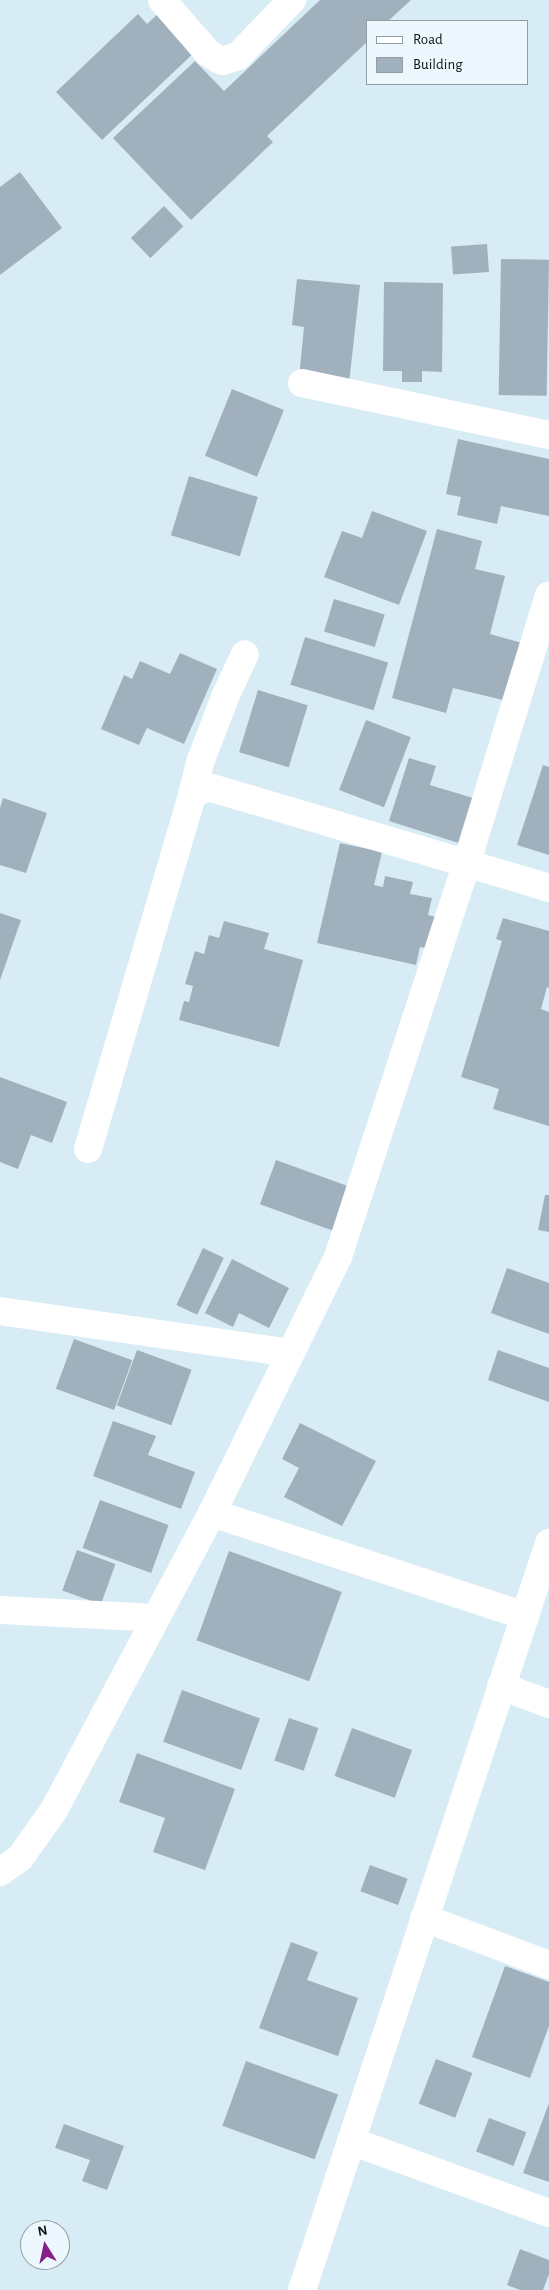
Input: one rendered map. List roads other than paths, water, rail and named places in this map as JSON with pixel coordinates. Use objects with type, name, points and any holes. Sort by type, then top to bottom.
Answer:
[{"type":"street","points":[[162,0],[208,53],[222,61],[238,56],[292,0]]},
{"type":"street","points":[[302,382],[549,435]]},
{"type":"street","points":[[0,1872],[20,1858],[54,1810],[212,1513],[338,1257],[466,865],[549,596]]},
{"type":"street","points":[[88,1149],[202,760],[225,697],[245,654]]},
{"type":"street","points":[[192,795],[204,789],[212,788],[466,865],[549,888]]},
{"type":"street","points":[[0,1311],[290,1353]]},
{"type":"street","points":[[212,1513],[525,1616]]},
{"type":"street","points":[[302,2290],[549,1543]]},
{"type":"street","points":[[0,1610],[156,1618]]},
{"type":"street","points":[[501,1686],[549,1704]]},
{"type":"street","points":[[424,1918],[549,1964]]},
{"type":"street","points":[[351,2141],[549,2213]]}]
